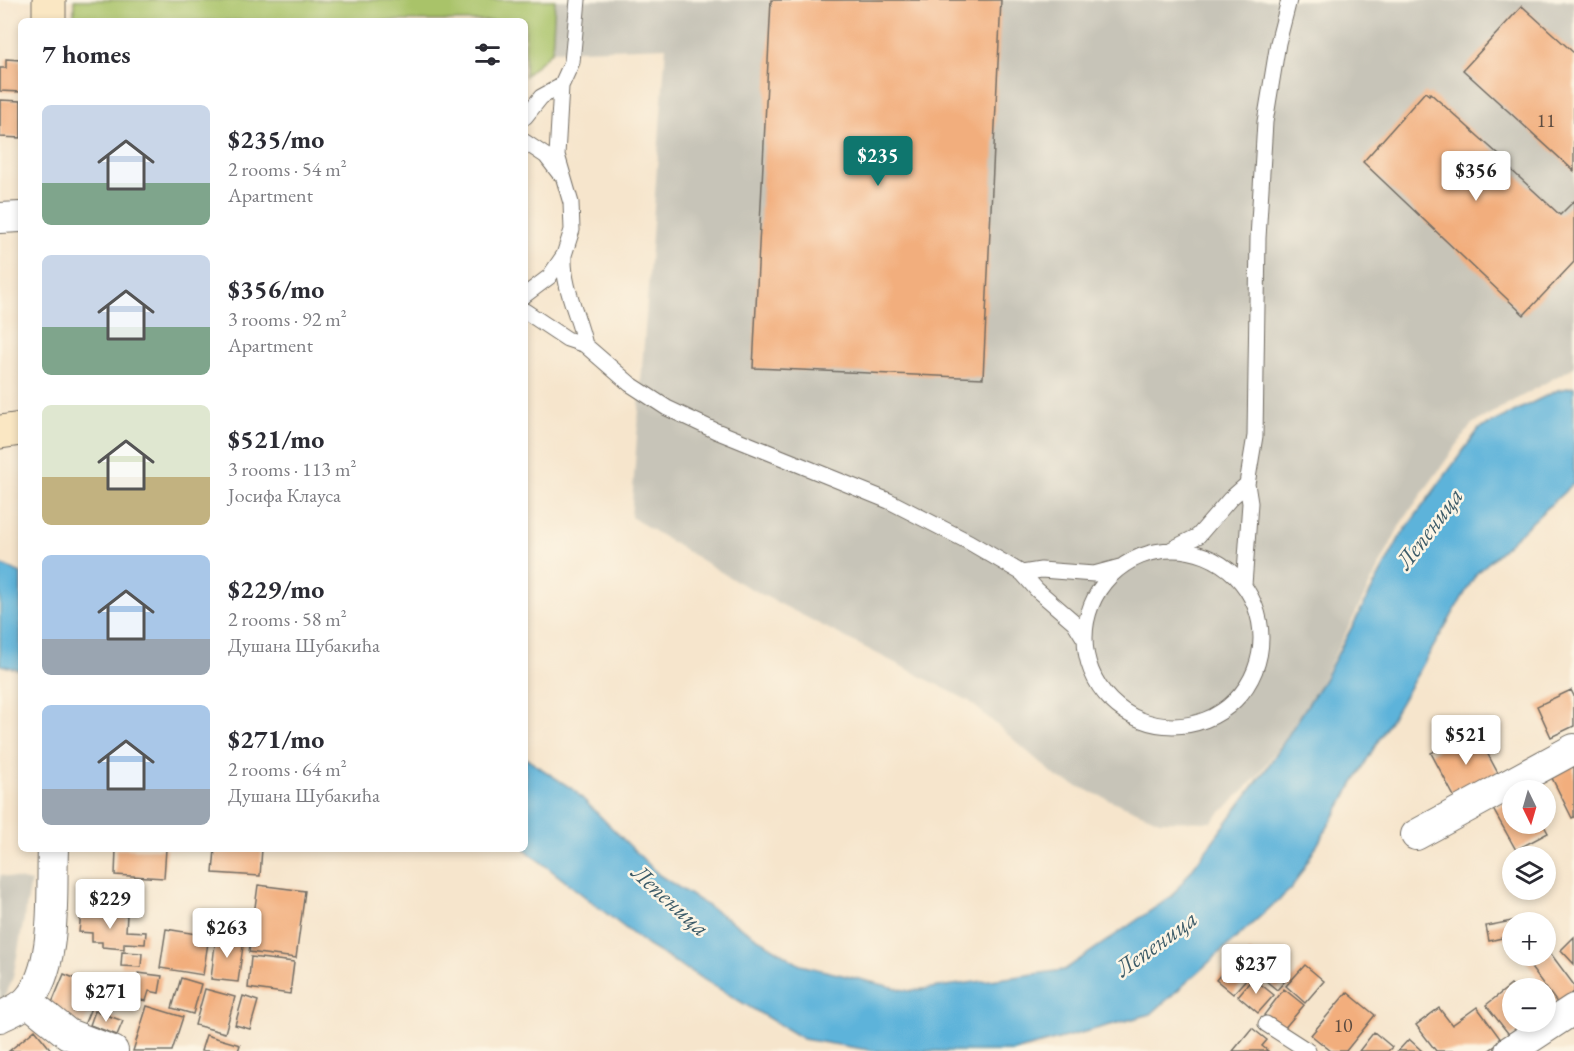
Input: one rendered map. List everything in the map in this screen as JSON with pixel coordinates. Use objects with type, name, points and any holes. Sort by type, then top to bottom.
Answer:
[{"type":"street","points":[[49,0],[49,18]]},
{"type":"street","points":[[0,218],[18,217]]},
{"type":"street","points":[[0,432],[18,429]]},
{"type":"street","points":[[1416,835],[1574,749]]},
{"type":"street","points":[[0,1017],[27,1001],[37,988],[47,960],[53,852]]},
{"type":"street","points":[[27,1001],[56,1027],[68,1034],[113,1051]]},
{"type":"street","points":[[1510,1051],[1574,1009]]},
{"type":"lane","points":[[578,0],[573,54],[561,86],[557,155],[571,203],[572,230],[564,255],[563,278],[580,323],[585,345]]},
{"type":"lane","points":[[1244,585],[1250,503],[1247,484],[1254,436],[1258,238],[1265,122],[1278,43],[1289,0]]},
{"type":"lane","points":[[528,113],[542,97],[561,86]]},
{"type":"lane","points":[[528,144],[546,156],[562,178]]},
{"type":"lane","points":[[528,293],[549,277],[564,255]]},
{"type":"lane","points":[[528,313],[567,339],[585,345],[630,384],[667,408],[716,431],[889,501],[969,542],[1022,573],[1037,590],[1074,621],[1084,638],[1089,665],[1101,690],[1121,709],[1146,722],[1173,726],[1200,721],[1225,709],[1245,689],[1257,664],[1261,637],[1257,610],[1244,585],[1224,566],[1199,554],[1172,549]]},
{"type":"lane","points":[[1022,573],[1041,570],[1094,574],[1120,566],[1145,554],[1172,549],[1198,536],[1230,499],[1247,484]]},
{"type":"lane","points":[[1084,638],[1093,602],[1101,586],[1120,566]]},
{"type":"lane","points":[[1266,1024],[1308,1051]]},
{"type":"shaded area","points":[[555,0],[1574,0],[1574,367],[1472,424],[1401,523],[1313,698],[1258,776],[1211,822],[1160,821],[1058,778],[969,701],[734,580],[631,517],[666,47],[552,51]]},
{"type":"shaded area","points":[[0,875],[31,882],[13,977],[0,1010]]},
{"type":"green space","points":[[74,0],[555,0],[552,51],[528,73],[528,18],[74,18]]},
{"type":"water","name":"Лепеница","points":[[1574,387],[1574,483],[1476,574],[1292,888],[1151,1014],[1014,1051],[875,1051],[803,1039],[648,946],[528,852],[528,760],[574,790],[659,875],[800,965],[909,991],[1064,970],[1172,896],[1267,768],[1323,681],[1400,537],[1479,429],[1558,390]]},
{"type":"water","points":[[0,564],[18,572],[18,669],[0,665]]},
{"type":"building","points":[[771,0],[1001,0],[983,378],[753,368]]},
{"type":"building","points":[[1522,6],[1574,53],[1574,171],[1463,70]]},
{"type":"building","points":[[6,59],[18,60],[18,92],[0,91],[0,68],[6,68]]},
{"type":"building","points":[[1425,92],[1429,95],[1430,93],[1509,164],[1507,166],[1560,215],[1574,201],[1574,262],[1524,315],[1363,162]]},
{"type":"building","points":[[0,100],[18,101],[18,138],[0,137]]},
{"type":"building","points":[[1571,690],[1574,696],[1574,726],[1551,737],[1537,706]]},
{"type":"building","points":[[1475,730],[1501,779],[1457,802],[1431,753]]},
{"type":"building","points":[[1574,762],[1574,817],[1572,818],[1556,786],[1556,780],[1553,780],[1550,774]]},
{"type":"building","points":[[1502,804],[1502,825],[1493,809]]},
{"type":"building","points":[[1507,834],[1546,834],[1524,846],[1514,846]]},
{"type":"building","points":[[116,852],[166,852],[164,878],[115,875]]},
{"type":"building","points":[[215,852],[262,852],[260,876],[213,873]]},
{"type":"building","points":[[258,885],[305,891],[296,958],[249,952]]},
{"type":"building","points":[[81,913],[127,915],[126,931],[146,932],[145,944],[124,943],[124,949],[102,947],[102,942],[92,942],[92,933],[79,932]]},
{"type":"building","points":[[1502,923],[1502,938],[1489,941],[1486,926]]},
{"type":"building","points":[[166,929],[209,936],[203,975],[160,968]]},
{"type":"building","points":[[216,935],[244,939],[238,982],[211,979]]},
{"type":"building","points":[[1574,937],[1574,964],[1561,950]]},
{"type":"building","points":[[1250,951],[1285,981],[1277,990],[1242,961]]},
{"type":"building","points":[[122,952],[142,953],[141,967],[121,966]]},
{"type":"building","points":[[251,957],[294,962],[290,994],[248,988]]},
{"type":"building","points":[[1556,961],[1574,985],[1574,992],[1558,1004],[1556,978],[1539,978],[1530,966],[1556,966]]},
{"type":"building","points":[[1231,963],[1248,977],[1233,994],[1216,980]]},
{"type":"building","points":[[1305,965],[1324,981],[1305,1003],[1286,986]]},
{"type":"building","points":[[138,973],[162,976],[159,993],[149,991],[146,1001],[135,999]]},
{"type":"building","points":[[64,974],[99,988],[84,1025],[49,1010]]},
{"type":"building","points":[[181,978],[201,984],[193,1014],[172,1008]]},
{"type":"building","points":[[1253,978],[1274,995],[1258,1013],[1238,996]]},
{"type":"building","points":[[205,989],[235,997],[225,1033],[195,1025]]},
{"type":"building","points":[[1284,989],[1304,1005],[1283,1030],[1264,1015]]},
{"type":"building","points":[[1347,992],[1375,1015],[1346,1051],[1331,1051],[1311,1035]]},
{"type":"building","points":[[1502,992],[1502,1025],[1486,1005]]},
{"type":"building","points":[[243,996],[258,1001],[250,1029],[235,1025]]},
{"type":"building","points":[[147,1006],[183,1017],[172,1051],[133,1051]]},
{"type":"building","points":[[1477,1007],[1502,1041],[1488,1051],[1436,1051],[1416,1025],[1439,1008],[1452,1025]]},
{"type":"building","points":[[95,1011],[123,1021],[117,1035],[90,1025]]},
{"type":"building","points":[[1252,1028],[1267,1040],[1262,1046],[1268,1051],[1233,1051]]},
{"type":"building","points":[[35,1030],[52,1051],[9,1051]]},
{"type":"building","points":[[1374,1032],[1392,1047],[1388,1051],[1359,1051]]},
{"type":"building","points":[[1507,1032],[1517,1032],[1511,1037]]},
{"type":"building","points":[[206,1035],[240,1045],[238,1051],[201,1051]]},
{"type":"building","points":[[1409,1039],[1422,1051],[1398,1051]]}]
